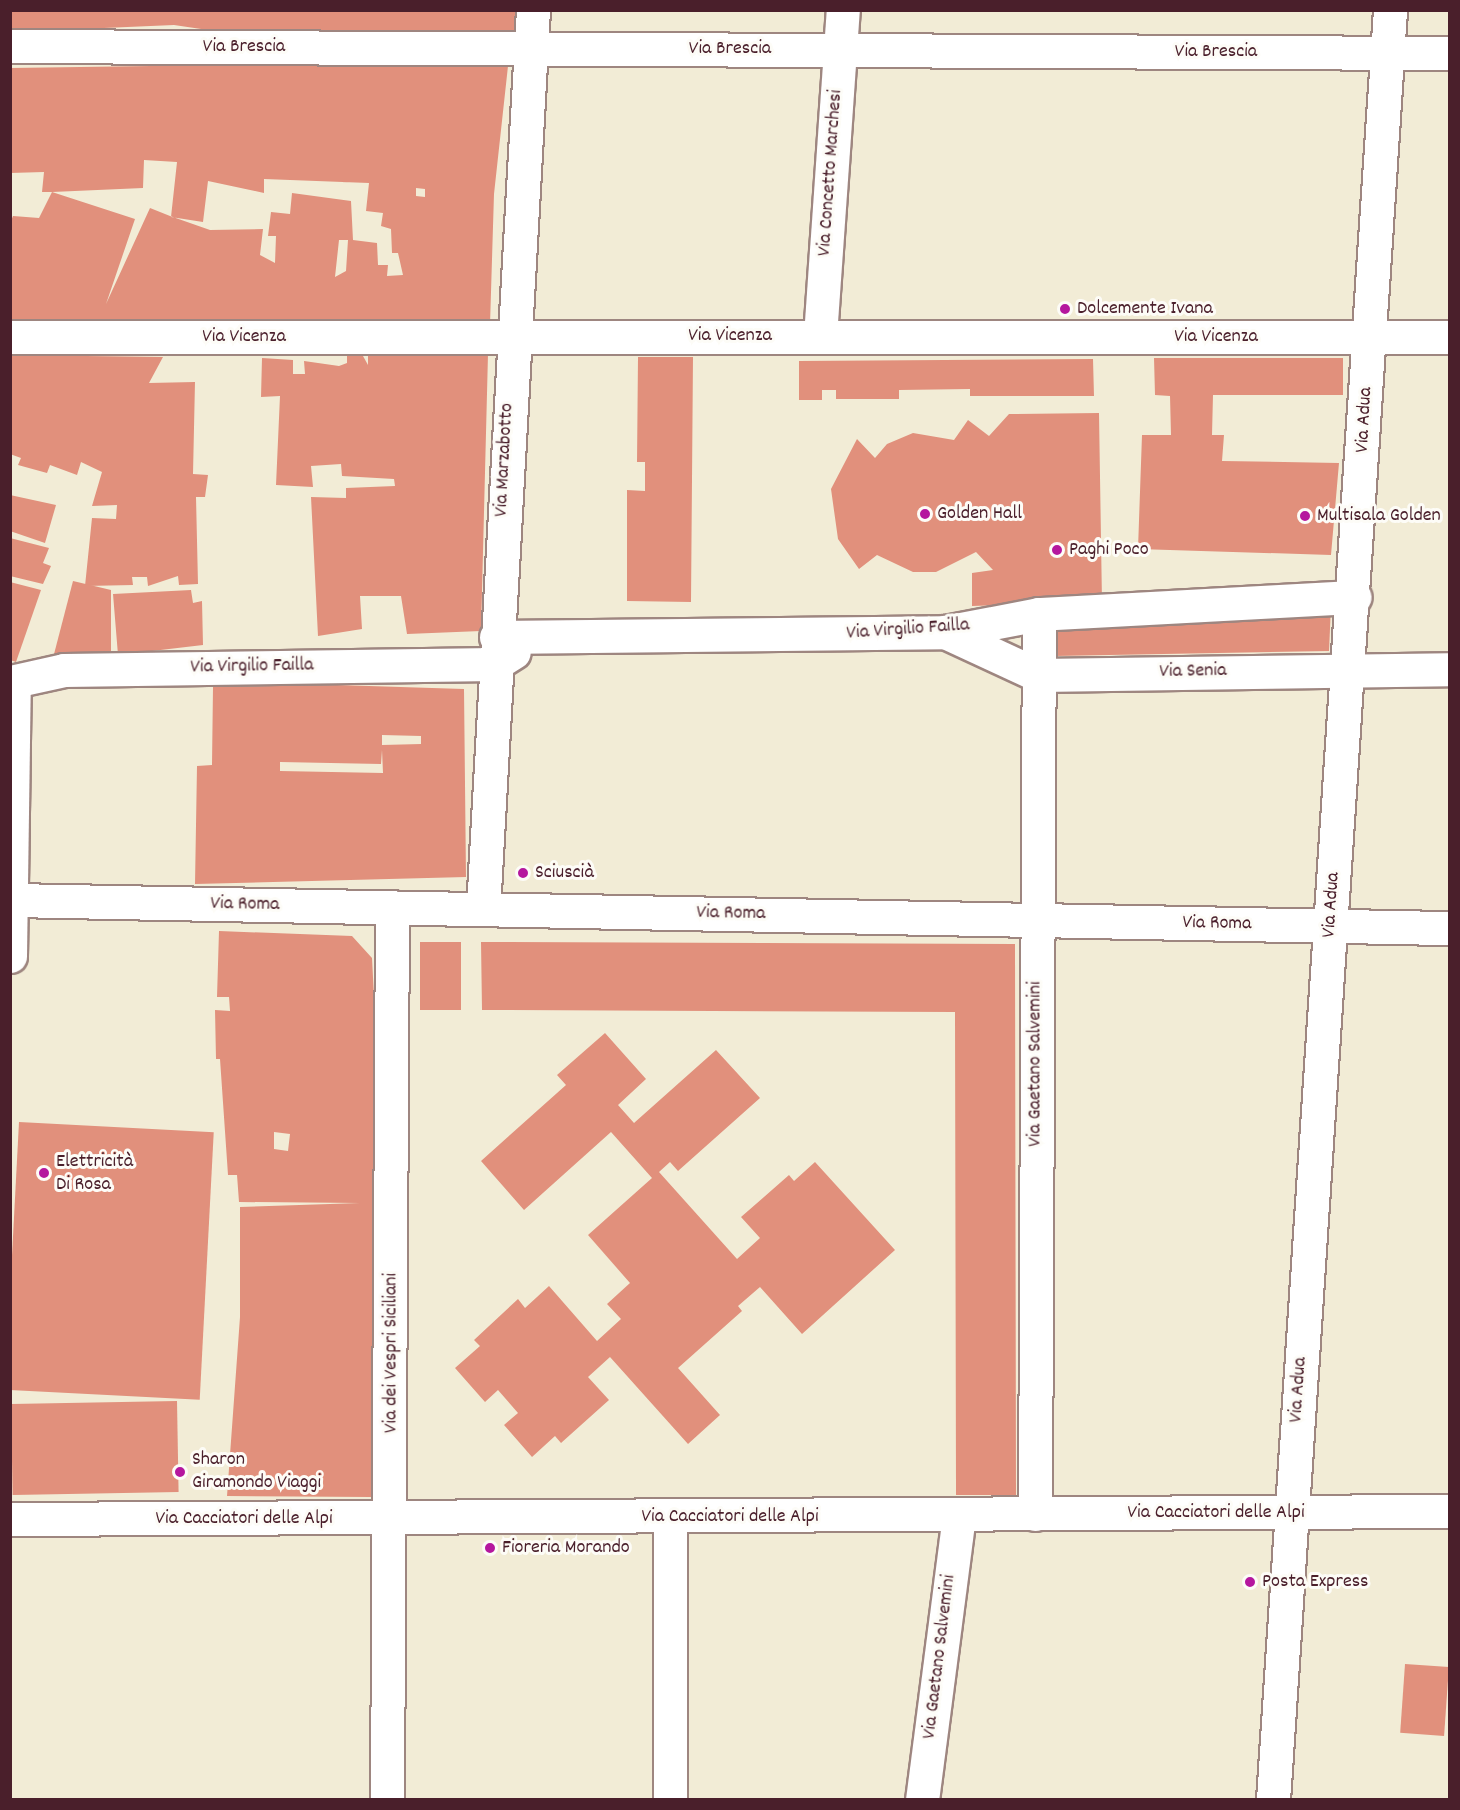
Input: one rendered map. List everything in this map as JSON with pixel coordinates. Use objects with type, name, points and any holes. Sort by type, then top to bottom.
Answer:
[{"type":"street","name":"Via Marzabotto","points":[[483,909],[512,336],[533,10]]},
{"type":"street","name":"Via Concetto Marchesi","points":[[820,336],[843,10]]},
{"type":"street","name":"Via Adua","points":[[1273,1800],[1354,597],[1390,10]]},
{"type":"street","name":"Via Brescia","points":[[10,46],[1449,53]]},
{"type":"street","name":"Via Vicenza","points":[[10,337],[1449,337]]},
{"type":"street","name":"Via Virgilio Failla","points":[[12,682],[64,670],[496,650],[538,637],[945,632],[1039,614],[1354,597]]},
{"type":"street","name":"Via Gaetano Salvemini","points":[[1035,1514],[1039,614]]},
{"type":"street","name":"Via Senia","points":[[945,632],[1038,675],[1449,669]]},
{"type":"street","points":[[10,956],[12,682]]},
{"type":"street","name":"Via Roma","points":[[12,900],[1449,928]]},
{"type":"street","name":"Via dei Vespri Siciliani","points":[[387,1800],[392,1519],[392,908]]},
{"type":"street","name":"Via Cacciatori delle Alpi","points":[[10,1519],[392,1519],[1449,1511]]},
{"type":"street","name":"Via Gaetano Salvemini","points":[[922,1800],[959,1515]]},
{"type":"street","points":[[670,1517],[670,1800]]},
{"type":"building","points":[[10,10],[517,10],[515,34],[208,30],[174,25],[104,28],[102,35],[10,31]]},
{"type":"building","points":[[363,63],[508,66],[494,194],[490,325],[265,320],[172,327],[10,328],[10,223],[13,216],[39,218],[52,192],[42,192],[44,172],[10,173],[10,68]],"holes":[[[144,160],[177,162],[171,216],[150,208],[106,304],[135,219],[52,192],[143,188]],[[264,179],[369,183],[366,211],[383,213],[381,226],[391,229],[392,253],[398,253],[403,275],[387,276],[388,265],[378,265],[377,243],[353,240],[351,201],[292,193],[290,214],[271,212],[268,236],[276,236],[275,263],[260,255],[263,229],[210,230],[174,218],[203,222],[208,181],[264,193]],[[416,188],[425,189],[425,197],[416,196]],[[339,240],[348,240],[346,271],[335,277]]]},
{"type":"building","points":[[368,353],[488,354],[481,631],[407,634],[401,596],[360,596],[362,629],[318,636],[311,497],[346,498],[346,488],[395,486],[394,479],[342,476],[341,464],[311,466],[313,487],[276,485],[280,396],[261,397],[262,358],[293,360],[293,374],[305,374],[304,361],[339,366],[347,363],[347,355],[363,356],[368,365]]},
{"type":"building","points":[[10,355],[163,357],[149,383],[195,382],[193,474],[208,475],[205,497],[196,497],[198,584],[179,585],[178,576],[148,586],[147,577],[132,577],[133,585],[85,586],[92,518],[116,519],[117,505],[92,506],[102,472],[81,462],[77,475],[50,465],[47,473],[18,465],[21,458],[10,454]]},
{"type":"building","points":[[638,357],[693,357],[691,602],[627,601],[627,490],[645,491],[645,462],[637,462]]},
{"type":"building","points":[[1154,358],[1343,358],[1343,395],[1213,395],[1212,435],[1224,435],[1222,461],[1339,463],[1331,555],[1138,549],[1142,435],[1171,435],[1170,396],[1155,395]]},
{"type":"building","points":[[1093,359],[1094,396],[970,396],[970,389],[899,390],[899,399],[836,399],[836,390],[822,390],[822,400],[799,400],[799,361]]},
{"type":"building","name":"Golden Hall","points":[[1099,413],[1102,602],[972,606],[972,573],[993,570],[976,552],[936,572],[913,572],[877,555],[859,569],[838,539],[831,489],[857,439],[875,458],[887,444],[913,433],[954,440],[968,420],[989,436],[1009,414]]},
{"type":"building","points":[[10,495],[56,505],[45,543],[10,531]]},
{"type":"building","points":[[10,538],[49,548],[43,563],[51,566],[43,584],[10,576]]},
{"type":"building","points":[[73,581],[111,590],[111,652],[53,658]]},
{"type":"building","points":[[10,582],[41,590],[16,662],[10,660]]},
{"type":"building","points":[[191,590],[193,603],[202,601],[203,645],[118,655],[113,594]]},
{"type":"building","points":[[1331,606],[1329,651],[1055,656],[1058,625]]},
{"type":"building","points":[[337,685],[464,689],[466,877],[195,884],[197,766],[212,765],[213,687]],"holes":[[[382,735],[421,736],[421,744],[382,745]],[[382,750],[383,773],[280,771],[280,762],[381,764]]]},
{"type":"building","points":[[219,931],[352,936],[372,958],[377,1054],[371,1497],[227,1496],[240,1317],[240,1207],[360,1203],[239,1202],[237,1175],[228,1175],[220,1059],[216,1059],[215,1010],[230,1011],[229,997],[217,997]],"holes":[[[274,1132],[290,1134],[288,1151],[274,1149]]]},
{"type":"building","points":[[420,942],[461,942],[461,1010],[420,1010]]},
{"type":"building","points":[[481,942],[1015,944],[1016,1495],[956,1495],[955,1012],[482,1010]]},
{"type":"building","points":[[605,1033],[646,1079],[618,1105],[634,1123],[716,1050],[760,1098],[678,1171],[670,1162],[659,1172],[737,1259],[760,1238],[741,1217],[789,1175],[794,1181],[815,1162],[895,1250],[802,1334],[760,1287],[738,1306],[742,1311],[678,1368],[720,1415],[688,1444],[610,1357],[588,1377],[609,1400],[561,1443],[555,1436],[532,1457],[504,1425],[518,1413],[498,1390],[485,1402],[455,1368],[480,1346],[474,1340],[518,1299],[525,1308],[549,1286],[597,1341],[621,1319],[607,1304],[630,1283],[588,1235],[652,1178],[611,1132],[524,1210],[481,1161],[566,1085],[557,1075]]},
{"type":"building","points":[[19,1122],[214,1132],[200,1400],[10,1390],[10,1294]]},
{"type":"building","points":[[177,1401],[179,1492],[13,1495],[11,1404]]},
{"type":"building","points":[[1405,1664],[1449,1667],[1444,1736],[1400,1733]]},
{"type":"place","name":"Dolcemente Ivana","points":[[1065,309]]},
{"type":"place","name":"Golden Hall","points":[[925,514]]},
{"type":"place","name":"Multisala Golden","points":[[1305,516]]},
{"type":"place","name":"Paghi Poco","points":[[1057,550]]},
{"type":"place","name":"Sciuscià","points":[[523,873]]},
{"type":"place","name":"Elettricità Di Rosa","points":[[44,1173]]},
{"type":"place","name":"Sharon Giramondo Viaggi","points":[[180,1472]]},
{"type":"place","name":"Fioreria Morando","points":[[490,1548]]},
{"type":"place","name":"Posta Express","points":[[1250,1582]]}]
